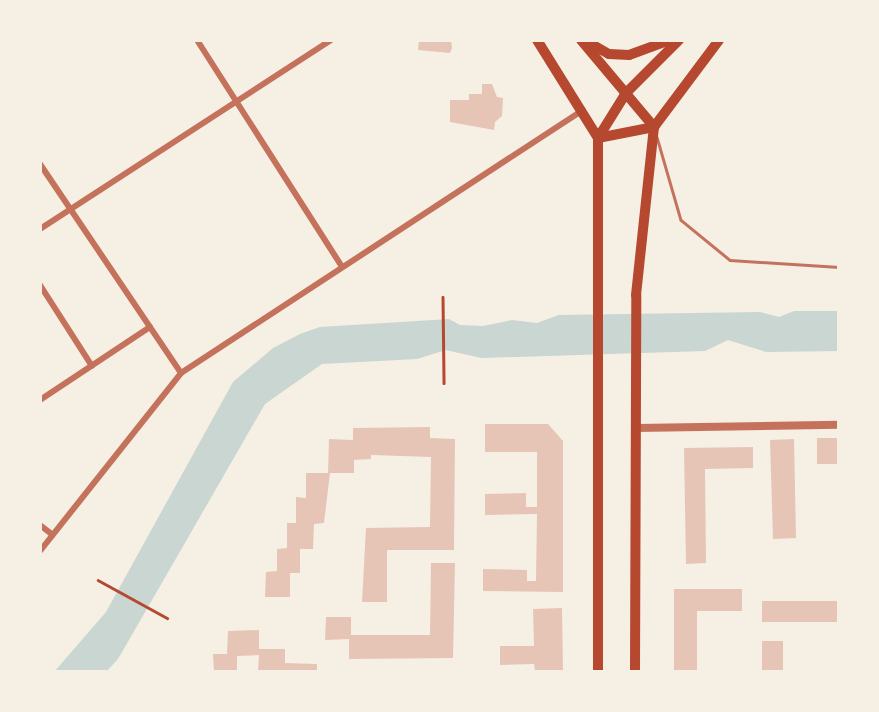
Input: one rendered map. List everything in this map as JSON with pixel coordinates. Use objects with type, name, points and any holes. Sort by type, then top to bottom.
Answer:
[{"type":"highway","points":[[537,40],[598,138],[598,672]]},
{"type":"highway","points":[[584,40],[610,54],[629,55],[670,40]]},
{"type":"highway","points":[[584,40],[654,127]]},
{"type":"highway","points":[[598,138],[626,93],[679,40]]},
{"type":"highway","points":[[635,672],[636,295],[654,127],[719,40]]},
{"type":"highway","points":[[598,138],[654,127]]},
{"type":"street","points":[[197,40],[342,267]]},
{"type":"street","points":[[40,229],[331,40]]},
{"type":"street","points":[[40,551],[181,373],[583,110]]},
{"type":"street","points":[[40,164],[181,373]]},
{"type":"street","points":[[40,285],[92,366]]},
{"type":"street","points":[[40,400],[150,327]]},
{"type":"street","points":[[637,428],[839,425]]},
{"type":"street","points":[[40,524],[53,535]]},
{"type":"lane","points":[[654,127],[681,220],[730,260],[839,267]]},
{"type":"path","points":[[443,297],[444,383]]},
{"type":"path","points":[[98,580],[167,618]]},
{"type":"shaded area","points":[[794,311],[839,311],[839,351],[766,352],[728,340],[705,351],[481,358],[446,350],[417,359],[322,364],[265,404],[118,659],[106,672],[54,672],[106,612],[233,382],[273,348],[300,334],[320,327],[449,319],[460,325],[483,326],[512,320],[537,323],[559,315],[760,312],[779,317]]},
{"type":"building","points":[[419,40],[451,40],[452,48],[450,53],[418,50]]},
{"type":"building","points":[[482,84],[492,84],[497,97],[503,98],[502,116],[495,122],[494,130],[450,122],[450,100],[469,100],[469,94],[482,94]]},
{"type":"building","points":[[485,424],[548,424],[563,441],[563,592],[483,591],[483,569],[527,570],[527,581],[536,581],[537,514],[485,515],[485,494],[526,493],[526,507],[537,507],[537,452],[485,452]]},
{"type":"building","points":[[430,427],[430,438],[455,439],[454,550],[387,550],[387,602],[362,602],[366,528],[430,527],[431,457],[371,455],[371,459],[354,460],[354,473],[330,473],[324,523],[314,524],[313,549],[300,549],[300,573],[290,573],[290,597],[265,597],[266,572],[277,571],[277,549],[287,548],[287,523],[296,523],[296,497],[306,498],[306,473],[328,473],[329,439],[353,440],[353,428]]},
{"type":"building","points":[[817,438],[839,438],[839,464],[817,464]]},
{"type":"building","points":[[794,439],[796,538],[773,539],[770,440]]},
{"type":"building","points":[[753,447],[753,468],[705,469],[706,563],[686,564],[684,448]]},
{"type":"building","points":[[431,563],[455,563],[453,658],[349,659],[349,639],[325,640],[326,617],[351,617],[351,635],[430,635]]},
{"type":"building","points":[[674,589],[742,589],[742,611],[697,611],[697,672],[674,672]]},
{"type":"building","points":[[762,601],[839,601],[839,622],[762,622]]},
{"type":"building","points":[[562,608],[563,671],[535,671],[534,664],[500,665],[500,646],[534,646],[533,609]]},
{"type":"building","points":[[259,630],[259,649],[285,649],[285,663],[317,664],[317,672],[258,672],[259,655],[237,656],[237,672],[214,672],[213,654],[227,654],[228,631]]},
{"type":"building","points":[[762,641],[783,641],[783,672],[762,672]]}]
